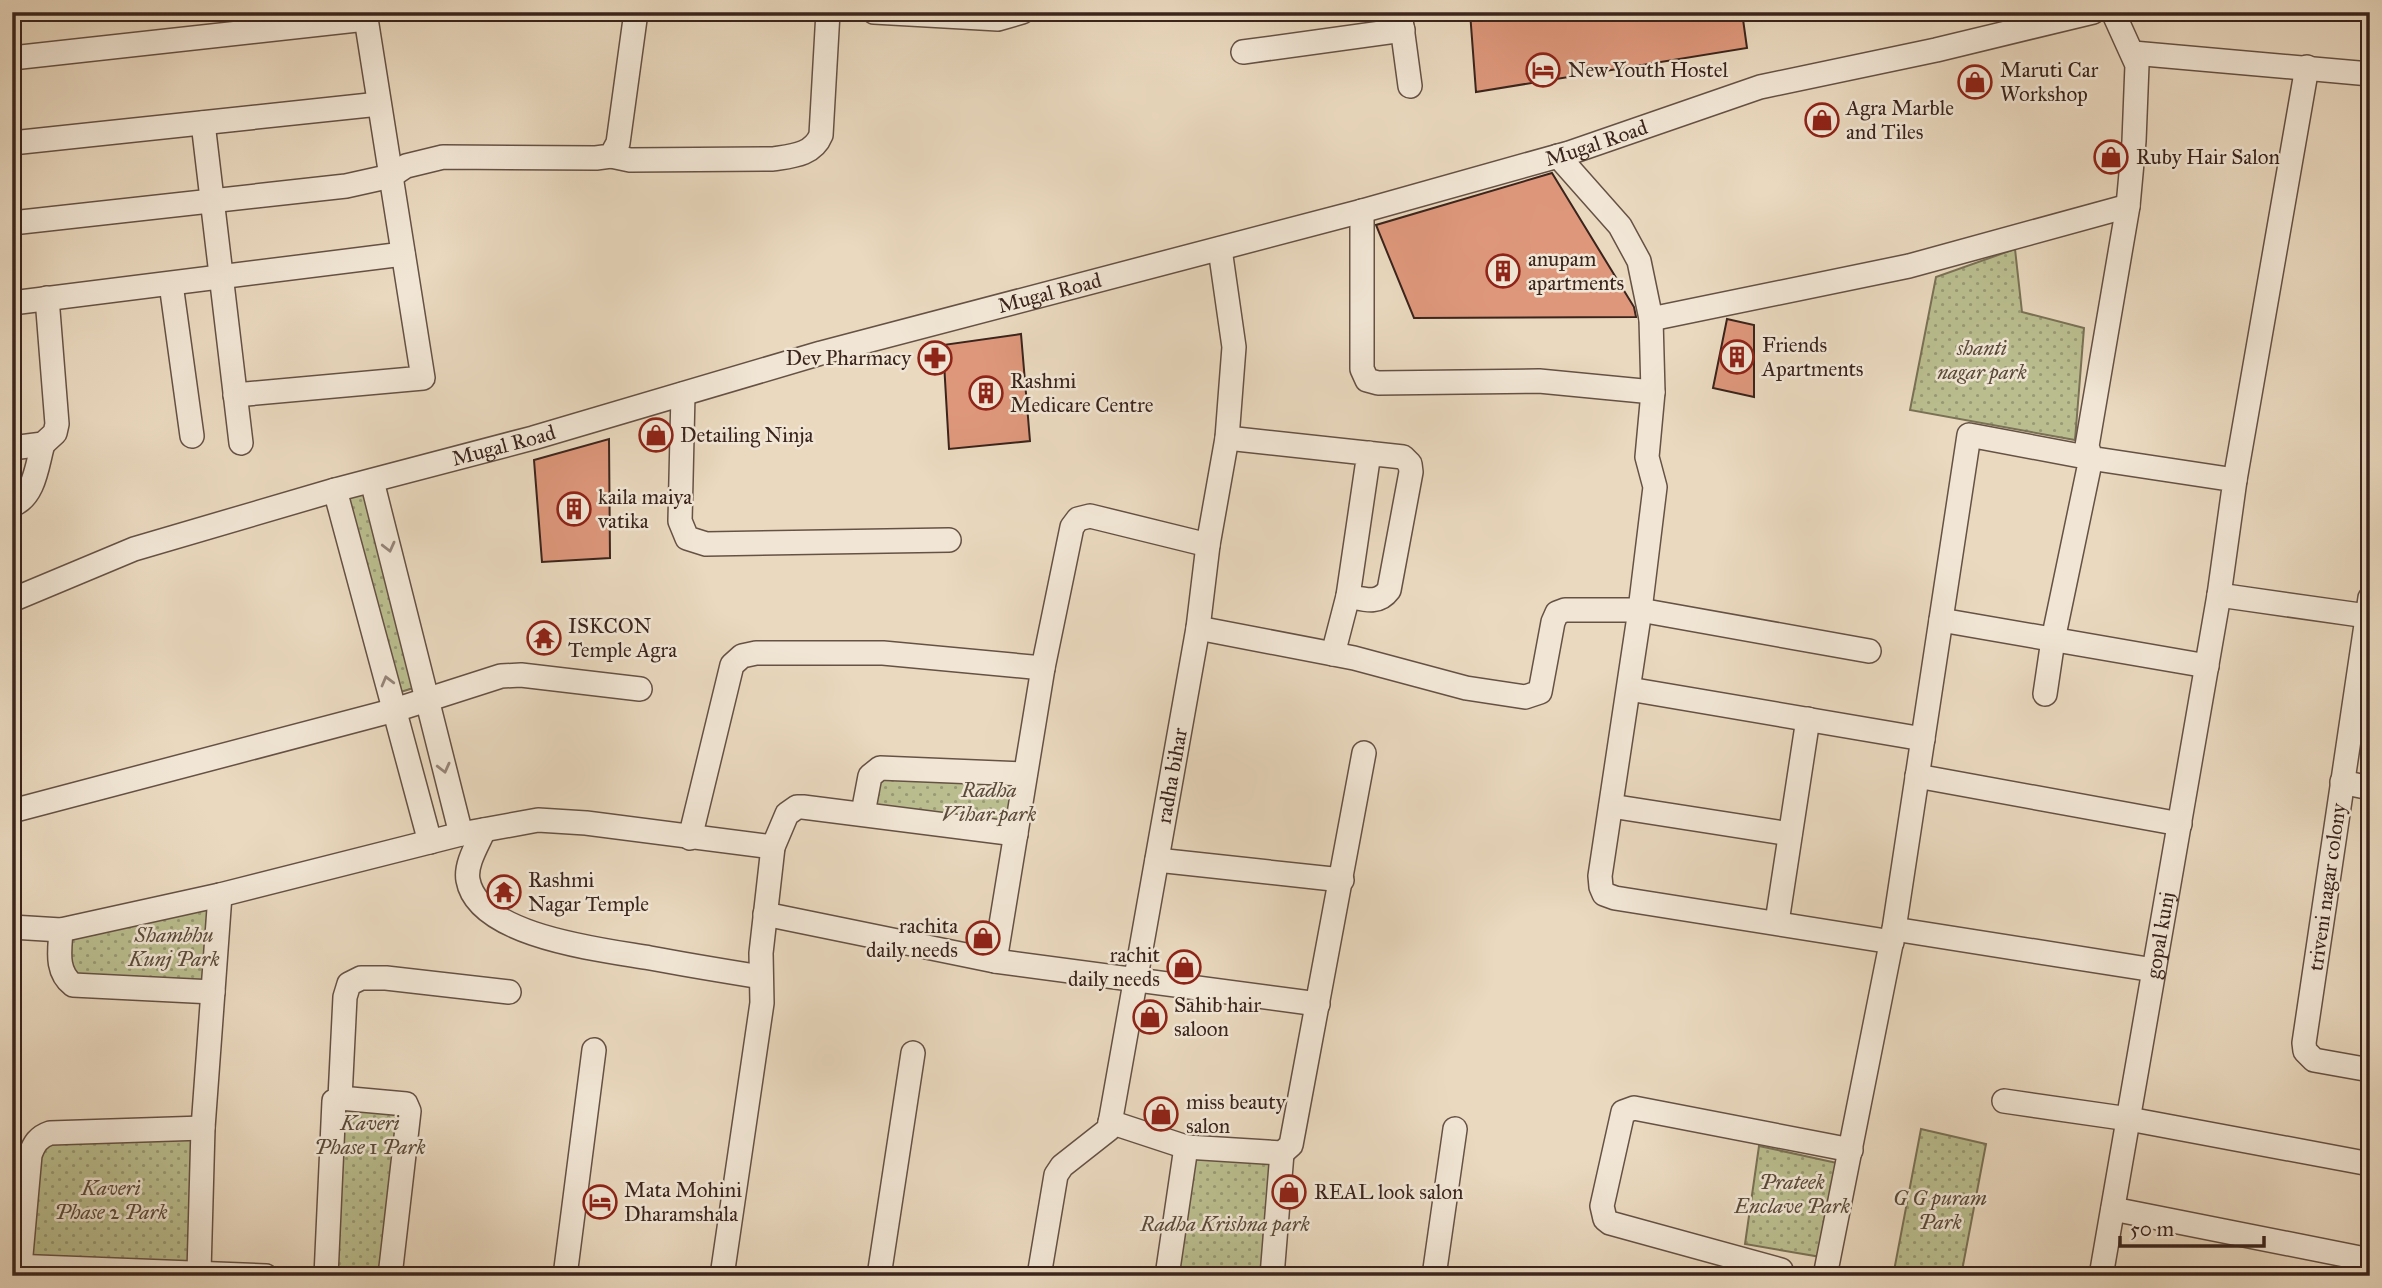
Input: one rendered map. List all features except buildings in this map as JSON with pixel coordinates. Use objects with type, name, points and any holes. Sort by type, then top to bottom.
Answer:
[{"type":"street","points":[[611,156],[618,143],[636,12]]},
{"type":"street","points":[[12,223],[346,186],[391,176],[406,166],[443,157],[611,156],[630,160],[773,159],[792,156],[812,148],[821,135],[828,12]]},
{"type":"street","points":[[874,12],[998,19],[1022,12]]},
{"type":"street","name":"Mugal Road","points":[[12,600],[134,549],[533,438],[821,353],[1150,265],[1220,249],[1558,156],[1760,88],[1936,50],[2093,12]]},
{"type":"street","points":[[2045,694],[2053,640],[2091,458],[2087,446],[2128,206],[2137,65],[2113,12]]},
{"type":"street","points":[[12,58],[365,16],[423,378],[235,395]]},
{"type":"street","points":[[1243,52],[1402,21],[1410,86]]},
{"type":"street","points":[[2133,53],[2370,74]]},
{"type":"street","name":"gopal kunj","points":[[2101,1276],[2307,67]]},
{"type":"street","points":[[12,143],[379,104]]},
{"type":"street","points":[[203,123],[241,443]]},
{"type":"street","points":[[1558,156],[1620,226],[1639,261],[1651,319],[1653,392],[1647,457],[1655,487],[1629,688],[1600,876],[1604,894],[1615,898],[1777,922],[2154,970]]},
{"type":"street","points":[[1651,319],[1909,266],[2128,206]]},
{"type":"street","points":[[1362,211],[1362,369],[1367,380],[1378,383],[1539,381],[1653,392]]},
{"type":"street","name":"radha bihar","points":[[1110,1122],[1198,628],[1208,545],[1227,438],[1234,347],[1220,249]]},
{"type":"street","points":[[12,303],[403,254]]},
{"type":"street","points":[[171,284],[192,436]]},
{"type":"street","points":[[12,505],[21,501],[29,491],[43,444],[55,433],[57,424],[47,299]]},
{"type":"street","points":[[683,394],[680,521],[687,538],[706,544],[949,540]]},
{"type":"street","points":[[1825,1276],[1893,936],[1969,435],[2091,458],[2235,480]]},
{"type":"street","points":[[1227,438],[1403,457],[1410,464],[1411,472],[1389,590],[1383,598],[1373,601],[1348,596]]},
{"type":"street","points":[[12,448],[43,444]]},
{"type":"street","points":[[1333,654],[1348,596],[1369,453]]},
{"type":"street","points":[[372,481],[461,834]]},
{"type":"street","points":[[335,491],[430,842]]},
{"type":"street","points":[[995,961],[1042,668],[1072,527],[1079,519],[1090,516],[1208,545]]},
{"type":"street","points":[[2219,595],[2368,607]]},
{"type":"street","name":"triveni nagar colony","points":[[2368,607],[2365,661],[2342,782],[2304,1043],[2305,1051],[2314,1060],[2370,1070]]},
{"type":"street","points":[[1198,628],[1333,654],[1466,688],[1525,696],[1540,692],[1553,622],[1557,614],[1565,610],[1640,610],[1869,651]]},
{"type":"street","points":[[1941,620],[2207,666]]},
{"type":"street","points":[[690,838],[732,665],[742,656],[756,653],[883,653],[1042,668]]},
{"type":"street","points":[[12,811],[395,710],[482,681],[511,675],[640,689]]},
{"type":"street","points":[[1629,688],[1923,739]]},
{"type":"street","points":[[1777,922],[1808,719]]},
{"type":"street","points":[[1272,1276],[1282,1153],[1291,1145],[1364,753]]},
{"type":"street","points":[[863,813],[870,776],[880,768],[1025,774]]},
{"type":"street","points":[[1917,776],[2180,824]]},
{"type":"street","points":[[2342,782],[2370,788]]},
{"type":"street","points":[[1611,806],[1790,834]]},
{"type":"street","points":[[722,1276],[762,1003],[765,914],[773,847],[786,814],[797,807],[863,813],[1016,834]]},
{"type":"street","points":[[12,927],[61,930],[220,895],[461,834],[538,820],[559,820],[773,847]]},
{"type":"street","points":[[484,830],[468,868],[468,883],[483,906],[512,925],[561,942],[761,977]]},
{"type":"street","points":[[1157,860],[1342,880]]},
{"type":"street","points":[[199,1272],[203,1128],[220,895]]},
{"type":"street","points":[[765,914],[995,961],[1318,1004]]},
{"type":"street","points":[[61,930],[60,965],[63,974],[73,985],[213,992]]},
{"type":"street","points":[[340,1098],[345,997],[349,984],[353,981],[368,977],[386,978],[509,992]]},
{"type":"street","points":[[565,1276],[594,1050]]},
{"type":"street","points":[[879,1276],[913,1053]]},
{"type":"street","points":[[326,1276],[334,1101],[340,1098],[406,1104],[409,1111],[390,1276]]},
{"type":"street","points":[[2004,1101],[2129,1119],[2370,1164]]},
{"type":"street","points":[[1788,1274],[1610,1223],[1605,1219],[1602,1206],[1623,1112],[1634,1108],[1851,1150]]},
{"type":"street","points":[[1039,1276],[1056,1175],[1062,1166],[1102,1136],[1109,1129],[1110,1122],[1186,1147],[1282,1153]]},
{"type":"street","points":[[203,1128],[50,1133],[40,1138],[34,1144],[30,1155],[16,1266],[266,1276]]},
{"type":"street","points":[[1434,1276],[1455,1129]]},
{"type":"street","points":[[1167,1276],[1186,1147]]},
{"type":"street","points":[[2113,1209],[2370,1260]]},
{"type":"green space","name":"shanti nagar park","points":[[2015,249],[2022,312],[2084,328],[2075,440],[1910,410],[1936,277]]},
{"type":"green space","points":[[375,491],[423,685],[391,695],[337,501]]},
{"type":"green space","name":"Radha Vihar park","points":[[873,772],[1025,774],[1016,834],[863,813]]},
{"type":"green space","name":"Shambhu Kunj Park","points":[[220,895],[213,992],[67,980],[61,930]]},
{"type":"green space","name":"Kaveri Phase 1 Park","points":[[340,1098],[406,1104],[389,1276],[326,1276]]},
{"type":"green space","name":"Kaveri Phase 2 Park","points":[[203,1128],[199,1272],[20,1266],[30,1162],[50,1133]]},
{"type":"green space","name":"G G puram Park","points":[[1921,1129],[1986,1144],[1961,1276],[1893,1276]]},
{"type":"green space","name":"Prateek Enclave Park","points":[[1759,1146],[1837,1163],[1821,1257],[1745,1244]]},
{"type":"green space","name":"Radha Krishna park","points":[[1186,1147],[1282,1153],[1272,1276],[1167,1276]]},
{"type":"place","name":"New Youth Hostel","points":[[1543,70]]},
{"type":"place","name":"Maruti Car Workshop","points":[[1975,82]]},
{"type":"place","name":"Agra Marble and Tiles","points":[[1822,120]]},
{"type":"place","name":"Ruby Hair Salon","points":[[2111,157]]},
{"type":"place","name":"anupam apartments","points":[[1503,271]]},
{"type":"place","name":"Friends Apartments","points":[[1737,357]]},
{"type":"place","name":"Dev Pharmacy","points":[[935,358]]},
{"type":"place","name":"Rashmi Medicare Centre","points":[[986,393]]},
{"type":"place","name":"Detailing Ninja","points":[[656,435]]},
{"type":"place","name":"kaila maiya vatika","points":[[574,509]]},
{"type":"place","name":"ISKCON Temple Agra","points":[[544,638]]},
{"type":"place","name":"Rashmi Nagar Temple","points":[[504,892]]},
{"type":"place","name":"rachita daily needs","points":[[983,938]]},
{"type":"place","name":"rachit daily needs","points":[[1184,967]]},
{"type":"place","name":"Sahib hair saloon","points":[[1150,1017]]},
{"type":"place","name":"miss beauty salon","points":[[1161,1114]]},
{"type":"place","name":"REAL look salon","points":[[1289,1192]]},
{"type":"place","name":"Mata Mohini Dharamshala","points":[[600,1202]]}]
